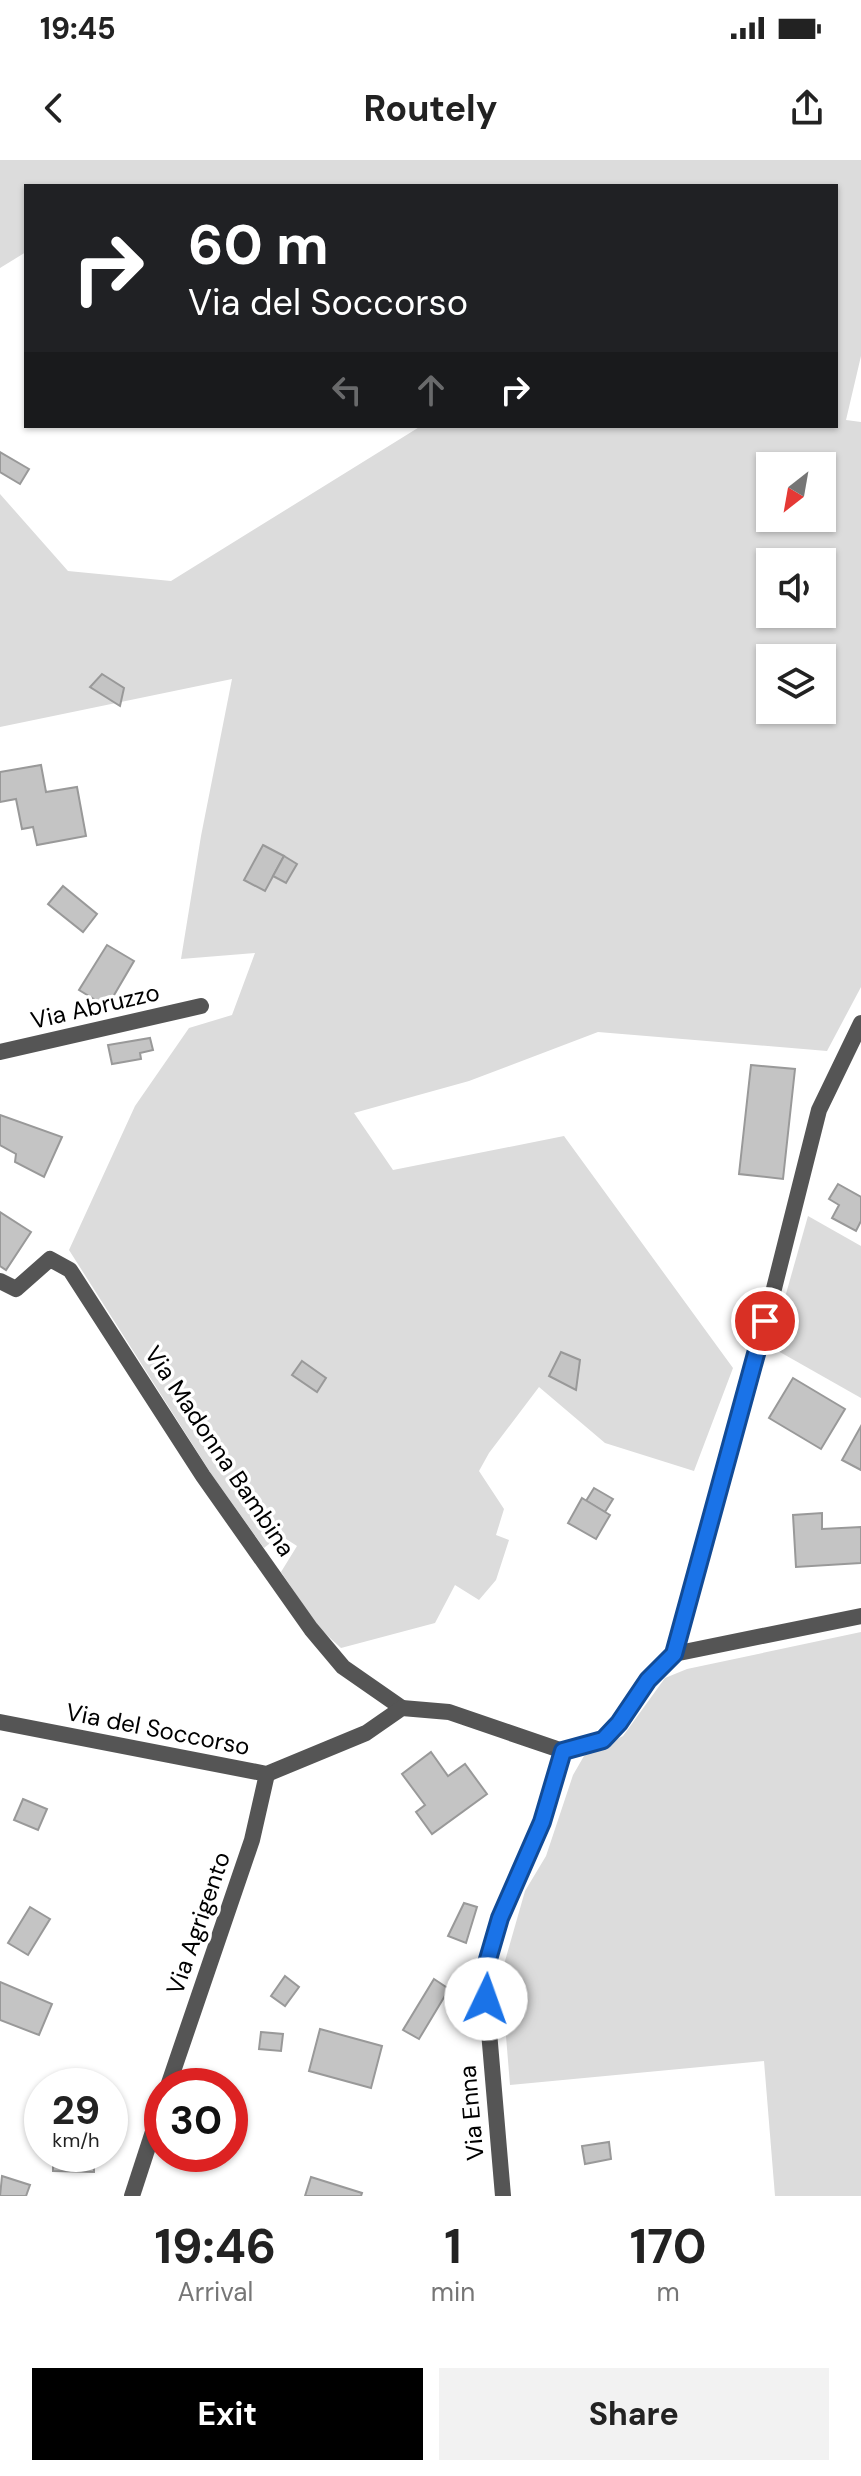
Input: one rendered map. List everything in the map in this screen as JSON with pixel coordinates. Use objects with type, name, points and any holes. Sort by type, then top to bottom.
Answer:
[{"type":"street","name":"Via Abruzzo","points":[[0,1052],[201,1006]]},
{"type":"street","points":[[402,1708],[449,1712],[563,1751],[603,1740],[619,1723],[648,1680],[674,1654],[758,1352],[819,1110],[861,1023]]},
{"type":"street","name":"Via Madonna Bambina","points":[[0,1281],[16,1289],[50,1259],[70,1270],[203,1476],[311,1629],[343,1667],[402,1708]]},
{"type":"street","points":[[674,1654],[861,1616]]},
{"type":"street","name":"Via del Soccorso","points":[[0,1722],[267,1774],[366,1733],[402,1708]]},
{"type":"street","name":"Via Enna","points":[[503,2196],[484,1973],[500,1918],[542,1822],[563,1751]]},
{"type":"street","name":"Via Agrigento","points":[[174,2068],[252,1840],[267,1774]]},
{"type":"street","points":[[132,2196],[144,2159]]},
{"type":"shaded area","points":[[0,160],[861,160],[861,356],[846,420],[861,422],[861,987],[827,1051],[598,1032],[469,1081],[354,1113],[393,1170],[564,1136],[733,1368],[694,1471],[605,1443],[539,1387],[479,1471],[504,1509],[496,1535],[509,1540],[496,1580],[479,1600],[455,1585],[435,1623],[341,1648],[318,1627],[281,1572],[297,1546],[280,1535],[264,1548],[212,1475],[69,1250],[135,1106],[189,1028],[232,1015],[255,953],[181,959],[232,679],[0,727],[0,494],[68,571],[171,581],[418,428],[838,428],[838,184],[24,184],[24,253],[0,268]]},
{"type":"shaded area","points":[[808,1216],[861,1246],[861,1398],[771,1347]]},
{"type":"shaded area","points":[[861,1632],[861,2196],[775,2196],[764,2061],[510,2085],[501,1975],[525,1891],[546,1856],[573,1775],[584,1756],[623,1736],[665,1678],[687,1669]]},
{"type":"building","points":[[0,452],[29,469],[20,484],[0,472]]},
{"type":"building","points":[[102,674],[124,688],[120,706],[90,687]]},
{"type":"building","points":[[41,765],[46,792],[77,787],[86,836],[37,845],[33,827],[22,829],[16,799],[0,802],[0,772]]},
{"type":"building","points":[[263,845],[284,856],[265,891],[244,880]]},
{"type":"building","points":[[284,856],[297,864],[286,883],[273,876]]},
{"type":"building","points":[[63,886],[97,914],[83,932],[48,904]]},
{"type":"building","points":[[107,945],[134,961],[107,1007],[79,990]]},
{"type":"building","points":[[150,1038],[153,1050],[140,1053],[141,1059],[112,1064],[108,1045]]},
{"type":"building","points":[[751,1065],[795,1069],[783,1179],[739,1174]]},
{"type":"building","points":[[0,1115],[62,1137],[44,1177],[15,1162],[16,1154],[0,1145]]},
{"type":"building","points":[[838,1184],[861,1197],[861,1221],[856,1231],[832,1218],[839,1205],[829,1199]]},
{"type":"building","points":[[0,1212],[31,1232],[6,1270],[0,1266]]},
{"type":"building","points":[[561,1352],[580,1360],[576,1390],[549,1376]]},
{"type":"building","points":[[302,1361],[326,1378],[317,1392],[292,1375]]},
{"type":"building","points":[[793,1378],[845,1409],[821,1449],[769,1418]]},
{"type":"building","points":[[861,1426],[861,1470],[842,1460]]},
{"type":"building","points":[[594,1488],[613,1499],[605,1512],[586,1501]]},
{"type":"building","points":[[582,1498],[610,1515],[596,1539],[568,1523]]},
{"type":"building","points":[[822,1513],[822,1529],[861,1527],[861,1563],[796,1567],[793,1515]]},
{"type":"building","points":[[431,1752],[448,1776],[465,1764],[487,1794],[432,1834],[416,1812],[425,1805],[402,1774]]},
{"type":"building","points":[[23,1799],[47,1809],[38,1830],[14,1820]]},
{"type":"building","points":[[464,1903],[477,1907],[466,1943],[448,1936]]},
{"type":"building","points":[[30,1907],[50,1919],[28,1955],[8,1943]]},
{"type":"building","points":[[285,1976],[299,1987],[285,2006],[271,1996]]},
{"type":"building","points":[[434,1979],[449,1989],[419,2039],[403,2030]]},
{"type":"building","points":[[0,1982],[52,2004],[39,2035],[0,2020]]},
{"type":"building","points":[[320,2029],[382,2046],[371,2088],[309,2071]]},
{"type":"building","points":[[261,2032],[283,2034],[281,2051],[259,2049]]},
{"type":"building","points":[[609,2142],[611,2159],[585,2164],[582,2146]]},
{"type":"building","points":[[2,2176],[30,2185],[26,2196],[0,2196]]},
{"type":"building","points":[[311,2177],[362,2193],[361,2196],[305,2196]]},
{"type":"route","points":[[486,1999],[484,1973],[500,1918],[542,1822],[563,1751],[603,1740],[619,1723],[648,1680],[674,1654],[765,1321]]}]
